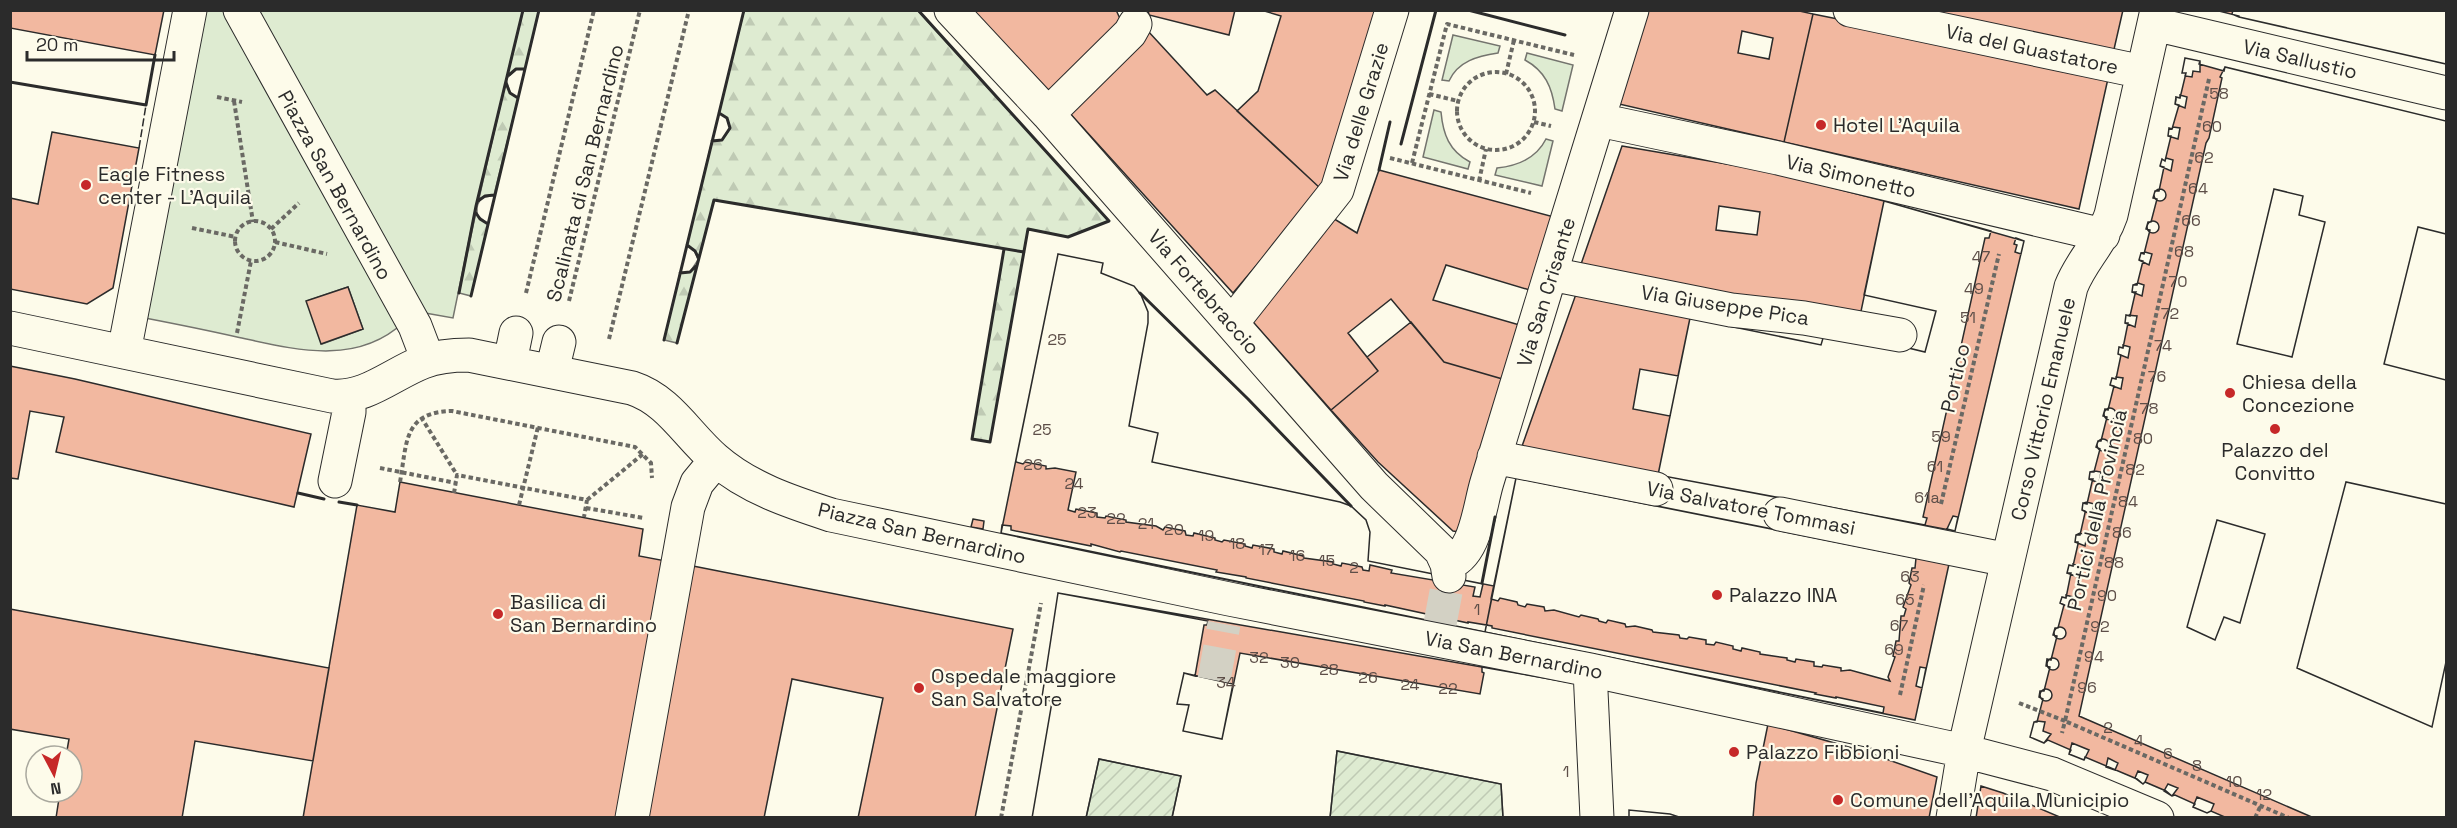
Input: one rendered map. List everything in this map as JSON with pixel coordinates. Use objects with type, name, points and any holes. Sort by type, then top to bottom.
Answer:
[{"type":"street","points":[[124,352],[189,10]]},
{"type":"street","name":"Piazza San Bernardino","points":[[240,10],[415,326],[428,360]]},
{"type":"street","name":"Via Fortebraccio","points":[[951,10],[1048,114],[1374,486],[1441,551],[1448,570]]},
{"type":"street","name":"Via delle Grazie","points":[[1232,323],[1337,190],[1392,10]]},
{"type":"street","name":"Via San Crisante","points":[[1448,570],[1469,547],[1494,457],[1632,10]]},
{"type":"street","name":"Via del Guastatore","points":[[1850,10],[2143,72]]},
{"type":"street","name":"Corso Vittorio Emanuele","points":[[1953,818],[1964,751],[2072,287],[2081,265],[2103,235],[2111,215],[2156,17]]},
{"type":"street","name":"Via Sallustio","points":[[2156,17],[2446,93]]},
{"type":"street","points":[[1048,114],[1130,33],[1135,24]]},
{"type":"street","name":"Via Simonetto","points":[[1599,120],[2103,235]]},
{"type":"street","name":"Via Giuseppe Pica","points":[[1551,274],[1731,310],[1804,318],[1899,335]]},
{"type":"street","name":"Piazza San Bernardino","points":[[10,328],[332,396],[349,396],[364,392],[428,360],[446,355],[469,355],[513,347],[603,367],[632,388],[649,394],[670,411],[716,460],[741,478],[790,502],[831,516],[869,525],[1056,564]]},
{"type":"street","points":[[335,481],[349,412],[349,396]]},
{"type":"street","name":"Via Salvatore Tommasi","points":[[1494,457],[1656,489]]},
{"type":"street","points":[[632,818],[688,507],[697,483],[716,460]]},
{"type":"street","name":"Via Salvatore Tommasi","points":[[1780,513],[2008,560]]},
{"type":"street","name":"Via San Bernardino","points":[[1056,564],[1227,611],[1438,632],[1590,670],[1964,751],[2052,774],[2157,818]]},
{"type":"street","points":[[1590,670],[1597,818]]},
{"type":"path","points":[[513,347],[594,10]]},
{"type":"path","name":"Scalinata di San Bernardino","points":[[556,357],[640,10]]},
{"type":"path","points":[[603,367],[689,10]]},
{"type":"path","points":[[1537,195],[1412,163],[1447,24],[1584,57]]},
{"type":"path","points":[[1506,74],[1514,40]]},
{"type":"path","name":"Portici della Provincia","points":[[2061,737],[2212,68]]},
{"type":"path","points":[[1489,73],[1506,74],[1518,79],[1528,89],[1534,101],[1534,122],[1528,134],[1518,145],[1503,150],[1486,149],[1474,143],[1464,133],[1457,117],[1458,101],[1464,88],[1475,79],[1489,73]]},
{"type":"path","points":[[175,88],[296,113]]},
{"type":"path","points":[[1430,94],[1458,101]]},
{"type":"path","points":[[234,100],[253,222]]},
{"type":"path","points":[[1479,181],[1486,149]]},
{"type":"path","points":[[253,222],[259,222],[271,229],[275,242],[274,249],[265,259],[251,261],[240,255],[235,244],[237,232],[242,226],[253,222]]},
{"type":"path","name":"Portico","points":[[1941,505],[2001,246]]},
{"type":"path","points":[[229,374],[251,261]]},
{"type":"path","points":[[400,482],[408,436],[413,424],[421,417],[435,411],[452,411],[635,447],[651,463],[651,485]]},
{"type":"path","points":[[421,417],[457,475],[454,493]]},
{"type":"path","points":[[519,505],[538,427]]},
{"type":"path","points":[[584,517],[587,500],[643,454]]},
{"type":"path","points":[[402,472],[456,483]]},
{"type":"path","points":[[457,475],[587,500]]},
{"type":"path","name":"Via Salvatore Tommasi","points":[[1656,489],[1780,513]]},
{"type":"path","points":[[586,508],[645,519]]},
{"type":"path","points":[[644,529],[647,510]]},
{"type":"path","points":[[1001,818],[1056,564]]},
{"type":"path","points":[[1899,703],[1925,583]]},
{"type":"path","points":[[2040,710],[2289,818]]},
{"type":"path","points":[[2255,818],[2261,805]]},
{"type":"green space","points":[[205,11],[229,11],[404,322],[385,336],[366,345],[345,350],[324,351],[280,346],[145,318]],"holes":[[[348,287],[363,329],[322,344],[307,301]]]},
{"type":"green space","points":[[250,11],[523,11],[476,206],[453,318],[414,311]]},
{"type":"green space","points":[[523,11],[539,11],[525,69],[516,69],[507,78]]},
{"type":"green space","points":[[744,11],[918,11],[1109,221],[1068,237],[1028,229],[990,442],[972,439],[1004,249],[714,200],[677,343],[664,340],[680,273],[690,272],[698,260],[695,251],[687,245],[712,141],[722,140],[730,129],[727,118],[719,113]]},
{"type":"green space","points":[[1453,35],[1500,46],[1498,53],[1469,61],[1453,74],[1449,81],[1442,80]]},
{"type":"green space","points":[[1527,53],[1573,65],[1562,111],[1555,109],[1546,80],[1538,69],[1525,60]]},
{"type":"green space","points":[[506,80],[510,93],[518,98],[494,195],[481,198],[478,205]]},
{"type":"green space","points":[[1434,110],[1441,112],[1443,128],[1452,147],[1470,162],[1468,169],[1423,157]]},
{"type":"green space","points":[[1546,139],[1553,141],[1542,186],[1495,175],[1497,168],[1519,163],[1537,152]]},
{"type":"green space","points":[[477,207],[477,215],[488,224],[471,296],[459,293]]},
{"type":"green space","points":[[1337,751],[1501,784],[1503,817],[1330,818]]},
{"type":"green space","points":[[1099,759],[1181,776],[1172,817],[1086,818]]},
{"type":"building","points":[[10,10],[164,10],[155,55],[10,28]]},
{"type":"building","points":[[972,10],[1116,10],[1123,25],[1056,98]]},
{"type":"building","points":[[1148,10],[1235,10],[1229,35],[1149,15]]},
{"type":"building","points":[[1261,10],[1379,10],[1321,189],[1237,111],[1258,91],[1281,16]]},
{"type":"building","points":[[1647,10],[1795,10],[1813,14],[1784,142],[1619,104]],"holes":[[[1742,31],[1773,38],[1769,59],[1738,53]]]},
{"type":"building","points":[[1893,10],[2123,10],[2112,58]]},
{"type":"building","points":[[2215,10],[2446,10],[2446,64],[2239,17]]},
{"type":"building","points":[[2233,10],[2446,10],[2446,64],[2239,17],[2232,14]]},
{"type":"building","points":[[1813,14],[2109,74],[2079,209],[1784,142]]},
{"type":"building","points":[[1147,30],[1207,95],[1215,90],[1321,189],[1233,293],[1066,109]]},
{"type":"building","name":"Palazzo del Convitto","points":[[2185,58],[2200,61],[2199,64],[2224,71],[2225,67],[2446,121],[2446,234],[2418,227],[2384,364],[2446,380],[2446,504],[2346,482],[2297,668],[2432,727],[2446,662],[2446,818],[2227,818],[2193,807],[2195,804],[2175,795],[2172,796],[2145,782],[2143,784],[2137,779],[2085,757],[2084,760],[2069,754],[2071,750],[2048,740],[2044,743],[2030,737],[2043,699],[2039,697],[2040,691],[2044,691],[2050,667],[2046,666],[2047,659],[2051,660],[2057,636],[2053,635],[2055,628],[2058,628],[2064,605],[2060,603],[2062,597],[2066,598],[2071,573],[2067,573],[2069,565],[2073,566],[2078,544],[2075,542],[2076,535],[2080,535],[2085,513],[2082,510],[2083,503],[2087,504],[2093,479],[2089,479],[2090,472],[2094,472],[2100,449],[2096,447],[2098,441],[2101,441],[2107,417],[2103,416],[2105,409],[2108,410],[2114,386],[2110,385],[2112,378],[2116,379],[2121,355],[2118,354],[2119,347],[2123,348],[2128,323],[2125,323],[2126,315],[2130,316],[2136,292],[2132,292],[2133,285],[2137,285],[2143,261],[2139,260],[2141,253],[2144,254],[2150,230],[2146,229],[2148,222],[2151,222],[2157,199],[2153,198],[2155,191],[2159,191],[2164,167],[2160,166],[2162,159],[2165,161],[2171,136],[2168,136],[2169,128],[2172,129],[2179,105],[2175,104],[2176,97],[2180,98],[2186,73],[2182,73]],"holes":[[[2274,189],[2303,196],[2299,215],[2325,222],[2292,357],[2237,344]],[[2217,520],[2265,534],[2240,623],[2224,617],[2215,640],[2187,627]]]},
{"type":"building","points":[[2185,58],[2200,61],[2200,72],[2193,71],[2192,77],[2185,76],[2186,73],[2182,73]]},
{"type":"building","name":"Palazzo del Convitto","points":[[2225,67],[2446,121],[2446,234],[2418,227],[2384,364],[2446,380],[2446,504],[2346,482],[2297,668],[2432,727],[2446,662],[2446,818],[2314,818],[2079,716],[2206,143],[2209,138],[2222,78],[2220,77]],"holes":[[[2274,189],[2303,196],[2299,215],[2325,222],[2292,357],[2237,344]],[[2217,520],[2265,534],[2240,623],[2224,617],[2215,640],[2187,627]]]},
{"type":"building","points":[[2180,95],[2187,97],[2185,108],[2175,104],[2176,97],[2180,98]]},
{"type":"building","points":[[2169,128],[2180,128],[2178,139],[2168,136]]},
{"type":"building","points":[[52,132],[139,148],[113,288],[87,304],[10,289],[10,198],[38,204]]},
{"type":"building","points":[[1622,146],[1768,171],[1884,201],[1859,321],[1579,270]],"holes":[[[1719,206],[1760,212],[1757,235],[1716,230]]]},
{"type":"building","points":[[2166,158],[2173,160],[2171,171],[2160,166],[2162,159],[2165,161]]},
{"type":"building","points":[[1379,170],[1554,217],[1533,291],[1446,265],[1433,300],[1523,326],[1506,380],[1444,362],[1391,299],[1348,333],[1378,371],[1331,410],[1247,315],[1328,215],[1357,233]]},
{"type":"building","points":[[2160,189],[2166,195],[2160,201],[2154,195]]},
{"type":"building","points":[[1884,201],[2024,241],[1955,531],[1658,475],[1690,318],[1821,345],[1826,328],[1925,352],[1936,311],[1864,295]]},
{"type":"building","points":[[1884,201],[1991,231],[1989,238],[1985,238],[1923,517],[1927,518],[1925,525],[1658,475],[1690,318],[1821,345],[1826,328],[1925,352],[1936,311],[1864,295]]},
{"type":"building","points":[[2153,221],[2159,227],[2153,233],[2147,227]]},
{"type":"building","points":[[2016,238],[2024,241],[2021,254],[2015,252]]},
{"type":"building","points":[[2141,253],[2152,254],[2149,265],[2139,260]]},
{"type":"building","points":[[1058,254],[1103,263],[1101,273],[1134,286],[1141,295],[1148,312],[1148,323],[1129,426],[1158,433],[1152,462],[1351,506],[1366,520],[1370,532],[1368,561],[1494,586],[1485,632],[1001,533]]},
{"type":"building","points":[[1058,254],[1103,263],[1101,273],[1134,286],[1141,295],[1148,312],[1148,323],[1129,426],[1158,433],[1152,462],[1351,506],[1366,520],[1370,532],[1368,561],[1483,584],[1480,597],[1473,596],[1475,587],[1391,573],[1392,570],[1370,565],[1369,571],[1363,570],[1362,567],[1342,563],[1341,566],[1333,562],[1304,558],[1283,551],[1282,554],[1274,552],[1274,549],[1253,545],[1252,548],[1245,544],[1224,540],[1222,542],[1194,533],[1193,536],[1186,535],[1185,531],[1165,527],[1163,530],[1156,526],[1126,522],[1126,520],[1106,516],[1105,518],[1097,517],[1097,513],[1076,509],[1075,512],[1068,510],[1076,472],[1055,468],[1046,469],[1046,466],[1016,462]]},
{"type":"building","points":[[2138,283],[2144,285],[2142,296],[2132,292],[2133,285]]},
{"type":"building","points":[[348,287],[363,329],[321,344],[306,301]]},
{"type":"building","points":[[1576,294],[1690,318],[1678,376],[1640,369],[1633,409],[1670,416],[1658,475],[1521,449]]},
{"type":"building","points":[[2126,315],[2137,316],[2135,327],[2125,323]]},
{"type":"building","points":[[1411,322],[1444,362],[1506,380],[1459,532],[1453,531],[1378,462],[1331,410],[1378,371],[1367,357]]},
{"type":"building","points":[[2123,345],[2130,347],[2128,358],[2118,354],[2119,347],[2123,348]]},
{"type":"building","points":[[10,366],[311,434],[294,507],[56,452],[64,417],[30,411],[18,479],[10,478]]},
{"type":"building","points":[[2116,377],[2123,378],[2121,389],[2110,385],[2112,378],[2116,379]]},
{"type":"building","points":[[2110,408],[2116,414],[2110,420],[2104,414]]},
{"type":"building","points":[[2103,439],[2109,445],[2103,451],[2097,445]]},
{"type":"building","points":[[2090,472],[2101,472],[2099,483],[2089,479]]},
{"type":"building","name":"Palazzo INA","points":[[1516,478],[1949,564],[1915,720],[1485,632]]},
{"type":"building","name":"Palazzo INA","points":[[1516,478],[1916,558],[1909,583],[1911,585],[1903,607],[1906,609],[1904,616],[1901,616],[1899,641],[1896,641],[1893,656],[1895,657],[1888,677],[1890,681],[1850,670],[1841,671],[1841,668],[1814,666],[1814,662],[1796,659],[1795,662],[1787,658],[1760,654],[1760,652],[1742,648],[1741,651],[1733,649],[1733,646],[1716,642],[1714,645],[1706,644],[1706,640],[1680,638],[1679,635],[1653,632],[1635,626],[1626,627],[1625,624],[1608,620],[1606,623],[1581,615],[1579,617],[1554,610],[1545,611],[1544,607],[1527,604],[1525,607],[1518,605],[1517,602],[1500,598],[1498,601],[1491,599]]},
{"type":"building","name":"Basilica di San Bernardino","points":[[400,482],[643,529],[639,556],[666,561],[623,818],[303,818],[357,505],[395,512]]},
{"type":"building","points":[[2083,503],[2094,504],[2092,515],[2082,510]]},
{"type":"building","points":[[1953,516],[1958,517],[1955,531],[1947,529]]},
{"type":"building","points":[[973,519],[984,521],[983,529],[971,527]]},
{"type":"building","points":[[1002,525],[1011,526],[1011,530],[1091,546],[1091,544],[1120,552],[1217,570],[1216,572],[1884,707],[1883,713],[1031,540],[1001,533]]},
{"type":"building","points":[[2080,533],[2087,535],[2085,546],[2075,542],[2076,535]]},
{"type":"building","points":[[2073,564],[2081,566],[2078,577],[2067,573],[2069,565],[2073,566]]},
{"type":"building","name":"Ospedale maggiore San Salvatore","points":[[693,566],[1013,629],[975,818],[858,818],[883,698],[792,679],[764,818],[642,818]]},
{"type":"building","points":[[1058,593],[1584,685],[1587,818],[1503,818],[1501,784],[1337,751],[1330,818],[1172,818],[1181,776],[1099,759],[1086,818],[1032,818],[1052,702],[1042,697]],"holes":[[[1184,673],[1233,684],[1222,739],[1183,731],[1189,705],[1177,704]]]},
{"type":"building","points":[[1058,593],[1208,621],[1207,625],[1204,625],[1195,676],[1184,673],[1177,704],[1189,705],[1183,731],[1222,739],[1240,653],[1480,694],[1484,673],[1482,667],[1584,685],[1587,818],[1503,818],[1501,784],[1337,751],[1330,818],[1172,818],[1181,776],[1099,759],[1086,818],[1032,818],[1052,702],[1042,697]]},
{"type":"building","points":[[2066,595],[2073,597],[2071,608],[2060,603],[2062,597],[2066,598]]},
{"type":"building","points":[[10,609],[329,668],[313,761],[195,741],[182,818],[56,818],[58,804],[84,804],[84,744],[68,744],[69,739],[10,729]]},
{"type":"building","points":[[2062,627],[2066,633],[2062,639],[2058,639],[2054,631]]},
{"type":"building","points":[[2055,658],[2059,664],[2055,670],[2051,670],[2047,662]]},
{"type":"building","points":[[1920,667],[1926,668],[1922,688],[1916,686]]},
{"type":"building","name":"Palazzo Fibbioni","points":[[1599,687],[1768,724],[1866,752],[1937,777],[1929,818],[1682,818],[1670,814],[1629,810],[1629,818],[1606,818]]},
{"type":"building","name":"Palazzo Fibbioni","points":[[1599,687],[1768,724],[1866,752],[1937,777],[1929,818],[1682,818],[1670,814],[1629,810],[1629,818],[1606,818]]},
{"type":"building","points":[[2048,689],[2052,695],[2048,701],[2044,701],[2040,693]]},
{"type":"building","points":[[2034,722],[2045,722],[2043,731],[2051,734],[2044,743],[2030,737]]},
{"type":"building","points":[[1768,724],[1866,752],[1937,777],[1929,818],[1753,818],[1756,783]]},
{"type":"building","points":[[2072,743],[2089,750],[2084,760],[2069,754]]},
{"type":"building","points":[[2108,758],[2118,763],[2115,770],[2106,767]]},
{"type":"building","points":[[2138,771],[2148,775],[2143,784],[2135,778]]},
{"type":"building","points":[[2168,784],[2178,788],[2172,796],[2164,791]]},
{"type":"building","points":[[1981,786],[2003,793],[2062,818],[1976,818]]},
{"type":"building","points":[[2197,797],[2214,804],[2211,811],[2207,813],[2193,807]]},
{"type":"tunnel","points":[[1440,624],[1449,576]]},
{"type":"tunnel","points":[[1214,680],[1224,624]]},
{"type":"fence","points":[[139,148],[146,105]]},
{"type":"wall","points":[[459,293],[476,206],[523,10]]},
{"type":"wall","points":[[471,296],[539,10]]},
{"type":"wall","points":[[664,340],[744,10]]},
{"type":"wall","points":[[918,10],[1109,221],[1068,237],[1028,229],[990,442],[972,439],[1004,249]]},
{"type":"wall","points":[[1401,144],[1436,10]]},
{"type":"wall","points":[[1468,10],[1565,35]]},
{"type":"wall","points":[[10,82],[146,105],[155,55]]},
{"type":"wall","points":[[509,75],[516,69],[525,69]]},
{"type":"wall","points":[[506,83],[510,93],[518,98]]},
{"type":"wall","points":[[712,141],[722,140],[730,128],[727,118],[719,113]]},
{"type":"wall","points":[[1379,170],[1390,122]]},
{"type":"wall","points":[[478,201],[485,196],[494,195]]},
{"type":"wall","points":[[677,343],[714,200],[1024,252]]},
{"type":"wall","points":[[476,213],[488,224]]},
{"type":"wall","points":[[687,245],[695,251],[698,257]]},
{"type":"wall","points":[[680,273],[690,272],[696,266]]},
{"type":"wall","points":[[1140,293],[1248,399],[1351,506]]},
{"type":"wall","points":[[298,493],[324,499]]},
{"type":"wall","points":[[339,502],[357,505]]},
{"type":"wall","points":[[1482,583],[1495,517]]},
{"type":"place","name":"Hotel L'Aquila","points":[[1821,125]]},
{"type":"place","name":"Eagle Fitness center - L'Aquila","points":[[86,185]]},
{"type":"place","name":"Chiesa della Concezione","points":[[2230,393]]},
{"type":"place","name":"Palazzo del Convitto","points":[[2275,429]]},
{"type":"place","name":"Palazzo INA","points":[[1717,595]]},
{"type":"place","name":"Basilica di San Bernardino","points":[[498,614]]},
{"type":"place","name":"Ospedale maggiore San Salvatore","points":[[919,688]]},
{"type":"place","name":"Palazzo Fibbioni","points":[[1734,752]]},
{"type":"place","name":"Comune dell'Aquila Municipio","points":[[1838,800]]}]
